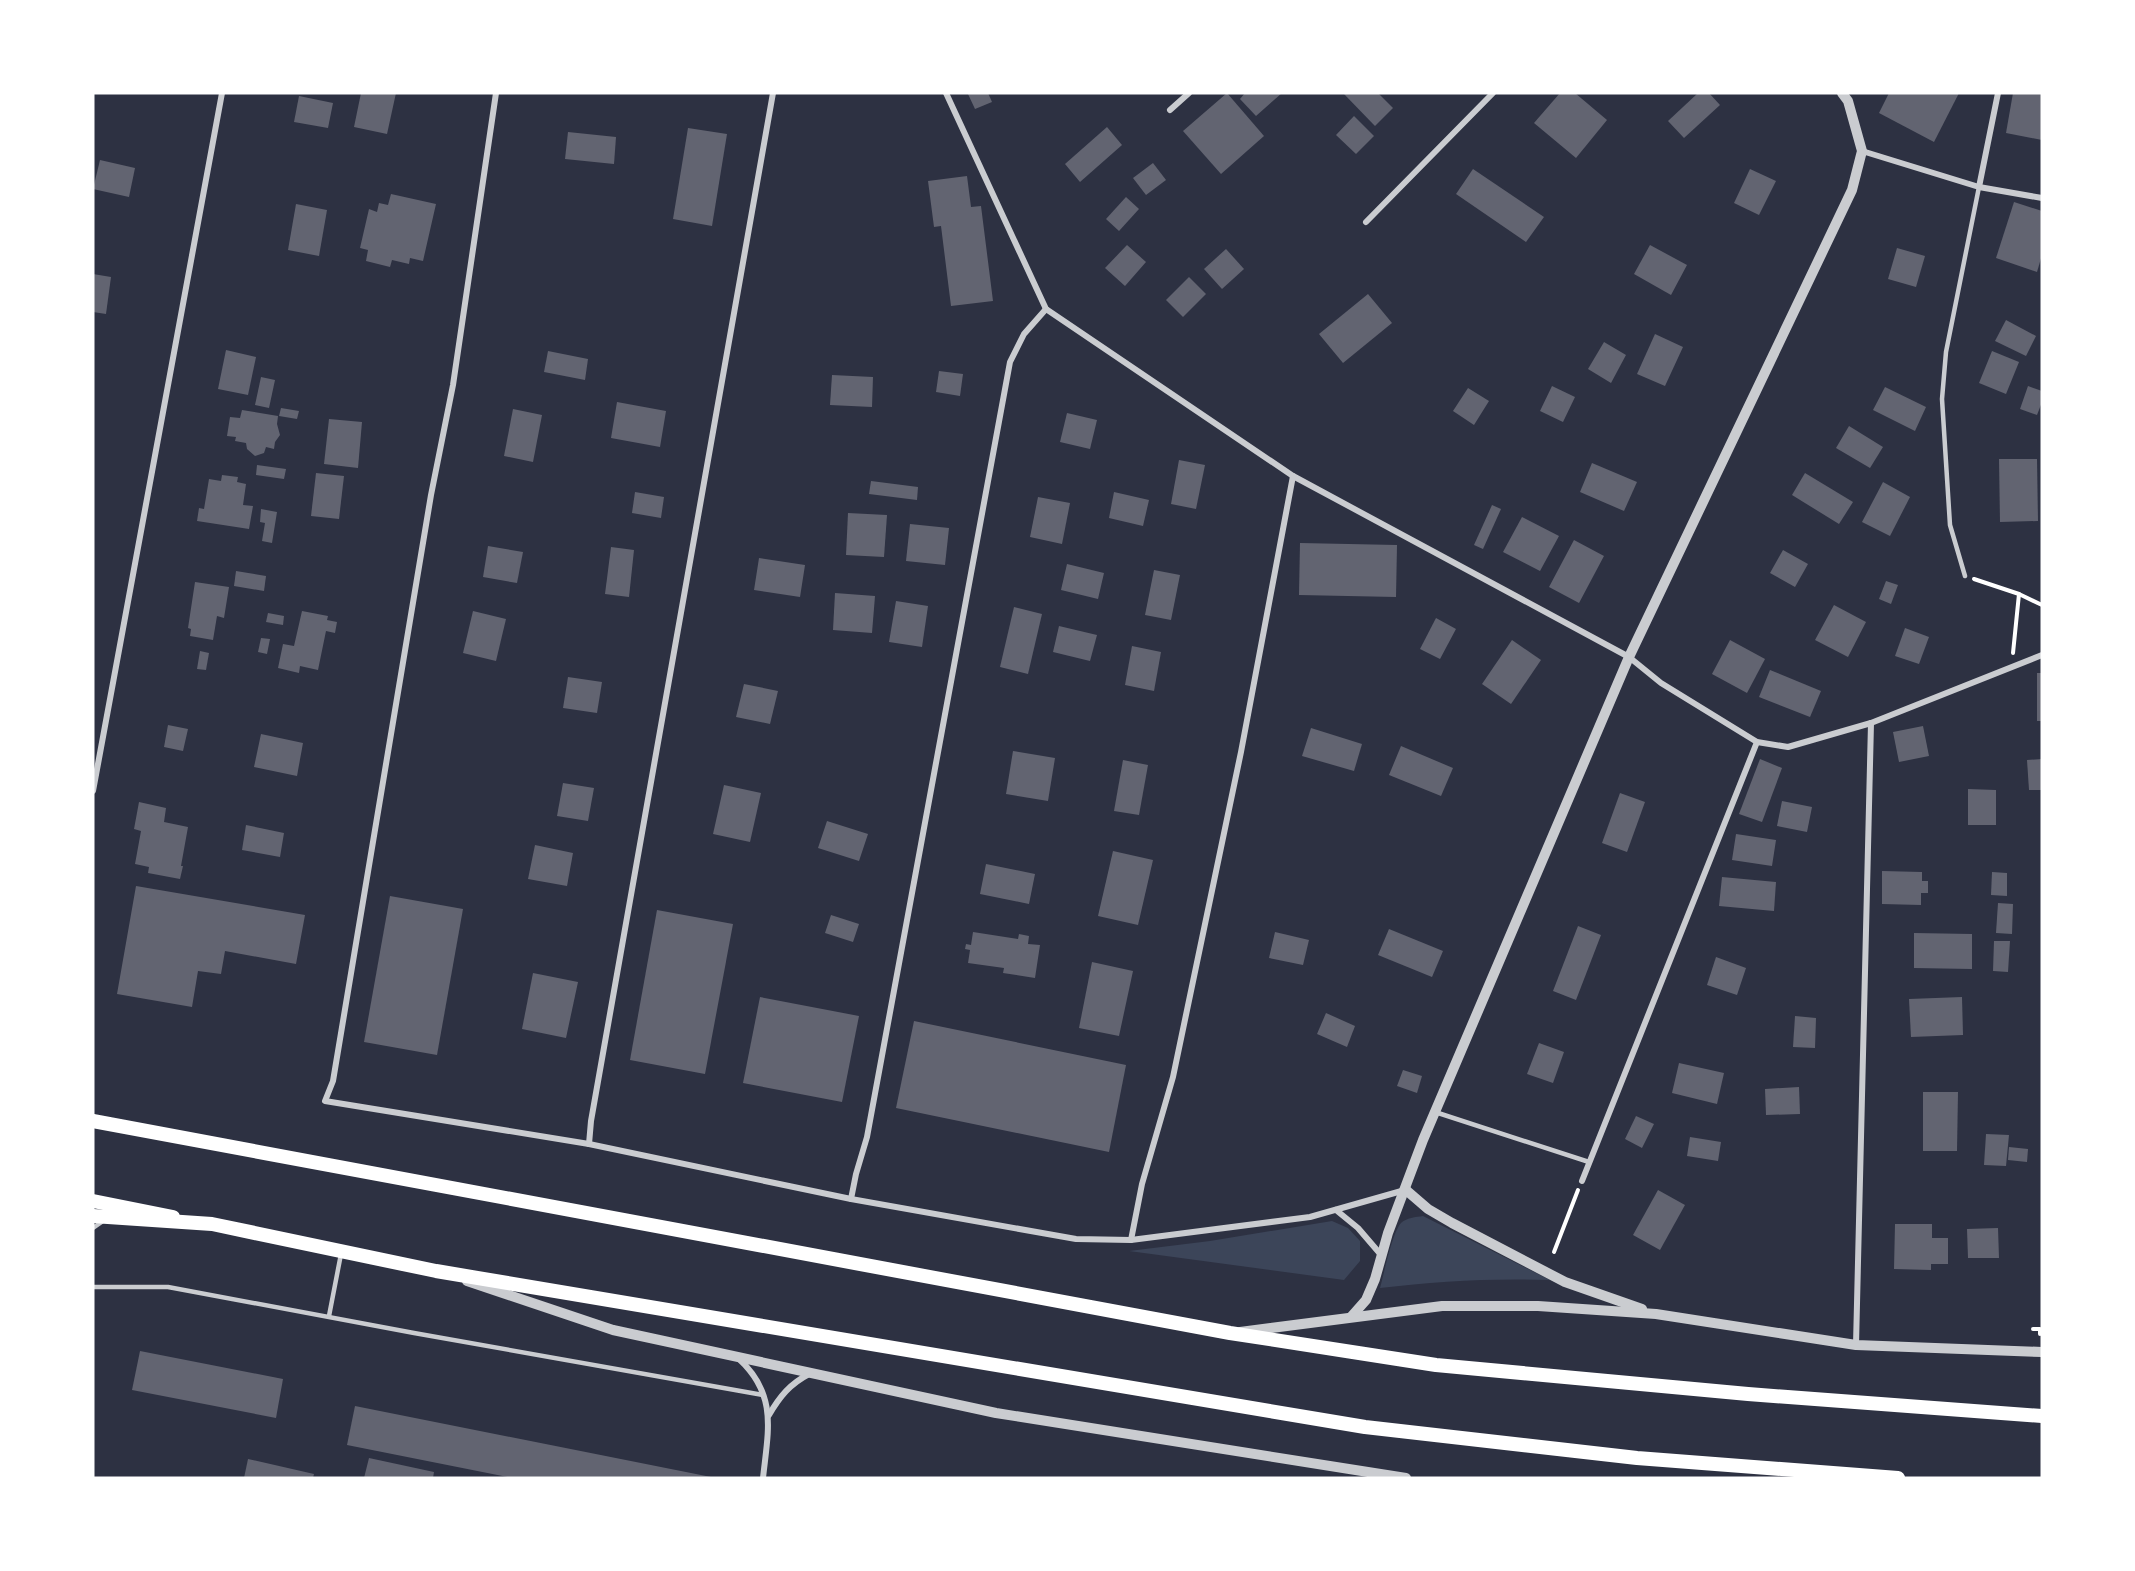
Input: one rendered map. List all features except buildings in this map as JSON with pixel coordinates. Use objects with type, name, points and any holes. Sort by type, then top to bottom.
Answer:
[{"type":"main road","points":[[93,1116],[172,1135]]},
{"type":"main road","points":[[93,1121],[1230,1333],[1436,1365],[1748,1394],[2042,1416]]},
{"type":"main road","points":[[93,1201],[436,1271],[1365,1427],[1637,1458],[1898,1478]]},
{"type":"main road","points":[[93,1216],[212,1224]]},
{"type":"street","points":[[93,791],[222,93]]},
{"type":"street","points":[[496,93],[453,385],[431,495],[335,1069],[325,1101],[589,1144],[851,1199],[1076,1239],[1131,1240],[1310,1217],[1406,1190]]},
{"type":"street","points":[[589,1144],[591,1121],[773,93]]},
{"type":"street","points":[[946,93],[1046,309],[1293,476],[1629,657],[1661,683],[1757,742],[1788,747],[1872,723],[2042,655]]},
{"type":"street","points":[[1170,110],[1189,93]]},
{"type":"street","points":[[1366,222],[1493,93]]},
{"type":"street","points":[[1351,1317],[1366,1300],[1375,1279],[1388,1233],[1434,1112],[1629,657],[1852,190],[1862,151],[1848,101],[1842,93]]},
{"type":"street","points":[[1979,187],[1998,93]]},
{"type":"street","points":[[1862,151],[1979,187],[2042,198]]},
{"type":"street","points":[[851,1199],[867,1137],[1010,362],[1024,334],[1046,309]]},
{"type":"street","points":[[1131,1240],[1142,1184],[1178,1055],[1238,764],[1293,476]]},
{"type":"street","points":[[1856,1345],[1872,723]]},
{"type":"street","points":[[1582,1181],[1757,742]]},
{"type":"street","points":[[1406,1190],[1428,1209],[1452,1223],[1565,1282],[1656,1314]]},
{"type":"street","points":[[1336,1210],[1358,1228],[1382,1256]]},
{"type":"street","points":[[436,1271],[614,1330],[996,1413],[1353,1474],[1406,1478]]},
{"type":"street","points":[[1230,1333],[1442,1306],[1538,1306],[1656,1314],[1856,1345],[2042,1352]]},
{"type":"street","points":[[735,1356],[752,1371],[769,1415],[763,1478]]},
{"type":"street","points":[[769,1415],[779,1396],[794,1382],[811,1372]]},
{"type":"lane","points":[[1965,576],[1950,525],[1942,399],[1946,352],[1979,187]]},
{"type":"lane","points":[[1434,1112],[1589,1162]]},
{"type":"lane","points":[[93,1228],[109,1217]]},
{"type":"lane","points":[[329,1316],[342,1251]]},
{"type":"lane","points":[[93,1287],[168,1287],[763,1395]]},
{"type":"path","points":[[1965,576],[2019,594],[2042,605]]},
{"type":"path","points":[[2011,667],[2019,594]]},
{"type":"path","points":[[1554,1252],[1582,1181]]},
{"type":"path","points":[[2033,1329],[2040,1329],[2040,1334]]},
{"type":"shaded area","points":[[1423,1216],[1550,1280],[1507,1279],[1380,1288],[1391,1244],[1398,1228],[1406,1220]]},
{"type":"shaded area","points":[[1332,1221],[1348,1228],[1360,1241],[1360,1261],[1344,1280],[1129,1251],[1210,1241]]}]
